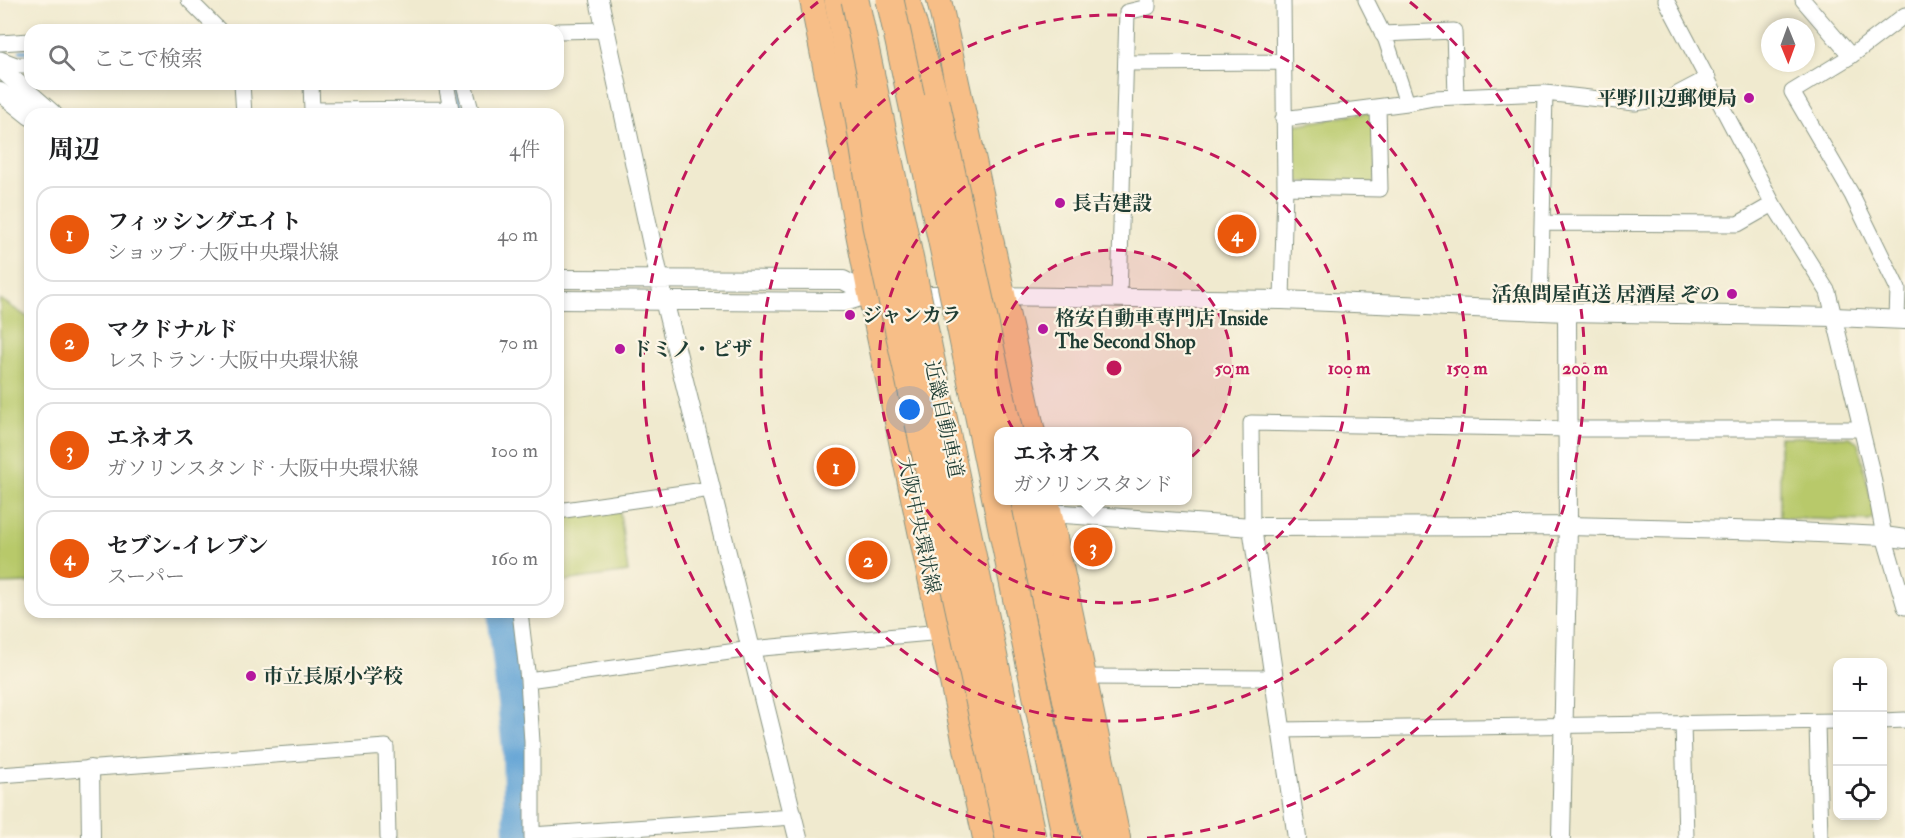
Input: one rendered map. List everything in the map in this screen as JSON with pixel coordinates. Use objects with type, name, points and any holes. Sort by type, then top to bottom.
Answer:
[{"type":"highway","points":[[838,0],[876,226],[1009,838]]},
{"type":"highway","name":"近畿自動車道","points":[[855,0],[1032,838]]},
{"type":"highway","name":"近畿自動車道","points":[[890,0],[994,492]]},
{"type":"highway","points":[[906,0],[936,102],[1008,427]]},
{"type":"highway","name":"近畿自動車道","points":[[997,505],[1066,838]]},
{"type":"highway","points":[[1025,505],[1096,838]]},
{"type":"main road","points":[[804,0],[817,26]]},
{"type":"main road","name":"大阪中央環状線","points":[[812,0],[870,294],[985,838]]},
{"type":"main road","points":[[939,0],[1032,427]]},
{"type":"main road","points":[[1048,507],[1118,838]]},
{"type":"street","points":[[189,0],[213,24]]},
{"type":"street","points":[[599,0],[659,279],[798,838]]},
{"type":"street","points":[[1119,297],[1127,12],[1148,7],[1148,0]]},
{"type":"street","points":[[1282,300],[1285,187],[1283,0]]},
{"type":"street","points":[[1366,0],[1382,34],[1407,103]]},
{"type":"street","points":[[1666,0],[1773,204],[1828,292],[1884,536],[1904,600]]},
{"type":"street","points":[[1803,0],[1851,56]]},
{"type":"street","points":[[564,300],[845,302],[870,294],[1119,297],[1282,300],[1567,312],[1901,320],[1898,289],[1852,195],[1792,92],[1851,56],[1905,15]]},
{"type":"street","points":[[564,31],[605,30]]},
{"type":"street","points":[[1382,34],[1454,31],[1456,97]]},
{"type":"street","points":[[0,43],[24,41]]},
{"type":"street","points":[[0,58],[16,65],[24,65]]},
{"type":"street","points":[[1126,63],[1283,62]]},
{"type":"street","points":[[0,68],[24,89]]},
{"type":"street","points":[[1283,119],[1434,98],[1545,93],[1635,103],[1670,98],[1708,78]]},
{"type":"street","points":[[25,90],[46,108]]},
{"type":"street","points":[[242,90],[244,108]]},
{"type":"street","points":[[311,90],[312,108]]},
{"type":"street","points":[[447,90],[450,108]]},
{"type":"street","points":[[466,90],[470,108]]},
{"type":"street","points":[[0,92],[24,111]]},
{"type":"street","points":[[1540,311],[1545,93]]},
{"type":"street","points":[[1285,187],[1380,189],[1378,106]]},
{"type":"street","points":[[1542,223],[1738,224],[1773,204]]},
{"type":"street","points":[[564,279],[843,280],[870,294]]},
{"type":"street","points":[[1561,838],[1568,526],[1567,312]]},
{"type":"street","points":[[1297,838],[1252,527],[1251,423],[1567,429],[1861,429]]},
{"type":"street","points":[[564,510],[711,489]]},
{"type":"street","points":[[1048,507],[1252,527],[1568,526],[1884,536],[1905,539]]},
{"type":"street","points":[[521,618],[532,742],[532,837],[793,817]]},
{"type":"street","points":[[528,680],[751,649],[942,632]]},
{"type":"street","points":[[1084,677],[1274,678]]},
{"type":"street","points":[[1887,721],[1905,720]]},
{"type":"street","points":[[1281,730],[1833,721]]},
{"type":"street","points":[[1817,722],[1820,838]]},
{"type":"street","points":[[1683,723],[1686,838]]},
{"type":"street","points":[[0,775],[386,747],[388,838]]},
{"type":"street","points":[[90,769],[91,838]]},
{"type":"green space","points":[[1370,112],[1374,117],[1376,178],[1371,184],[1295,182],[1290,178],[1289,130],[1294,125]]},
{"type":"green space","points":[[0,299],[24,315],[24,583],[0,584]]},
{"type":"green space","points":[[1780,437],[1850,437],[1858,443],[1875,515],[1869,521],[1780,518]]},
{"type":"green space","points":[[619,506],[628,572],[564,581],[564,513]]},
{"type":"waterway","points":[[457,90],[461,108]]},
{"type":"waterway","points":[[502,618],[516,748],[518,838]]},
{"type":"place","name":"平野川辺郵便局","points":[[1749,98]]},
{"type":"place","name":"長吉建設","points":[[1060,203]]},
{"type":"place","name":"セブン-イレブン","points":[[1237,234]]},
{"type":"place","name":"活魚問屋直送 居酒屋 ぞの","points":[[1732,294]]},
{"type":"place","name":"ジャンカラ","points":[[850,315]]},
{"type":"place","name":"格安自動車専門店 Inside The Second Shop","points":[[1043,329]]},
{"type":"place","name":"ドミノ・ピザ","points":[[620,349]]},
{"type":"place","name":"フィッシングエイト","points":[[836,467]]},
{"type":"place","name":"エネオス","points":[[1093,547]]},
{"type":"place","name":"マクドナルド","points":[[868,560]]},
{"type":"place","name":"市立長原小学校","points":[[251,676]]}]
